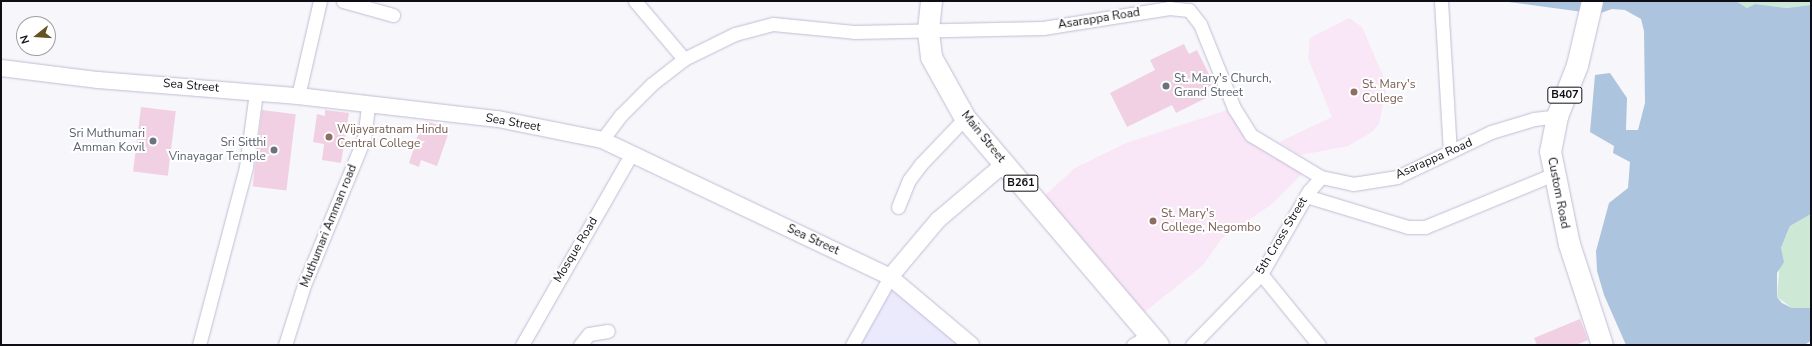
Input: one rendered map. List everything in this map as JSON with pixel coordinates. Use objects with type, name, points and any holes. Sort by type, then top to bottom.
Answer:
[{"type":"main road","name":"Main Street","points":[[931,1],[928,32],[931,57],[966,118],[1147,342]]},
{"type":"main road","name":"Custom Road","points":[[1591,9],[1577,66],[1557,116],[1550,151],[1552,175],[1569,244],[1602,345]]},
{"type":"street","points":[[298,96],[320,1]]},
{"type":"street","points":[[343,1],[393,15]]},
{"type":"street","points":[[635,1],[684,59]]},
{"type":"street","points":[[1441,1],[1450,152]]},
{"type":"street","name":"Asarappa Road","points":[[602,140],[621,116],[652,84],[684,59],[735,34],[773,24],[854,32],[928,32],[1043,28],[1170,8],[1189,10],[1200,24],[1234,108],[1251,135],[1321,177],[1353,184],[1397,177],[1491,132],[1534,119],[1557,116]]},
{"type":"street","name":"Sea Street","points":[[1,68],[298,96],[368,106],[498,119],[602,140],[890,276],[971,345]]},
{"type":"street","points":[[199,345],[246,167],[256,92]]},
{"type":"street","name":"Muthumari Amman road","points":[[285,345],[304,285],[364,139],[368,106]]},
{"type":"street","points":[[898,207],[917,170],[966,118]]},
{"type":"street","name":"Mosque Road","points":[[522,345],[631,155]]},
{"type":"street","points":[[852,345],[890,276],[938,220],[1004,164]]},
{"type":"street","points":[[1306,196],[1408,227],[1425,227],[1552,175]]},
{"type":"street","name":"5th Cross Street","points":[[1192,345],[1261,274],[1306,196],[1321,177]]},
{"type":"street","points":[[1261,274],[1319,345]]},
{"type":"street","points":[[580,345],[589,334],[608,331]]},
{"type":"shaded area","points":[[1501,1],[1736,1],[1747,8],[1755,4],[1787,8],[1811,5],[1811,214],[1790,226],[1787,233],[1781,248],[1784,262],[1777,273],[1777,297],[1782,303],[1792,308],[1811,308],[1811,341],[1804,345],[1626,345],[1604,295],[1597,271],[1596,251],[1609,203],[1628,188],[1630,162],[1613,153],[1614,146],[1590,132],[1595,75],[1610,73],[1627,98],[1626,130],[1638,130],[1645,103],[1644,31],[1641,19],[1625,10],[1612,9],[1598,14]]},
{"type":"shaded area","name":"St. Mary's College","points":[[1349,18],[1362,27],[1387,85],[1379,124],[1372,132],[1348,146],[1300,155],[1279,142],[1332,117],[1308,58],[1310,38]]},
{"type":"shaded area","name":"St. Mary's College, Negombo","points":[[1234,108],[1251,135],[1305,171],[1272,204],[1222,238],[1203,265],[1140,316],[1040,200],[1075,168],[1126,143]]},
{"type":"shaded area","points":[[890,277],[971,345],[852,345]]},
{"type":"green space","points":[[1736,1],[1811,1],[1811,5],[1787,8],[1755,4],[1747,8]]},
{"type":"green space","points":[[1811,214],[1811,308],[1792,308],[1777,297],[1781,248],[1790,226]]},
{"type":"building","name":"St. Mary's Church, Grand Street","points":[[1184,44],[1189,54],[1197,50],[1214,84],[1206,88],[1210,96],[1176,113],[1172,105],[1127,127],[1110,93],[1155,70],[1150,60]]},
{"type":"building","name":"Sri Muthumari Amman Kovil","points":[[141,107],[176,111],[168,176],[133,172]]},
{"type":"building","name":"Sri Sitthi Vinayagar Temple","points":[[262,110],[296,114],[286,191],[253,186]]},
{"type":"building","name":"Wijayaratnam Hindu Central College","points":[[325,110],[349,113],[341,163],[322,160],[324,144],[313,142],[317,114],[325,116]]},
{"type":"building","points":[[426,121],[450,129],[437,166],[421,160],[419,167],[409,163],[419,132],[422,133]]},
{"type":"building","points":[[1580,319],[1588,340],[1576,345],[1537,345],[1534,338]]},
{"type":"place","name":"St. Mary's Church, Grand Street","points":[[1166,86]]},
{"type":"place","name":"St. Mary's College","points":[[1354,92]]},
{"type":"place","name":"Wijayaratnam Hindu Central College","points":[[329,137]]},
{"type":"place","name":"Sri Muthumari Amman Kovil","points":[[153,141]]},
{"type":"place","name":"Sri Sitthi Vinayagar Temple","points":[[274,150]]},
{"type":"place","name":"St. Mary's College, Negombo","points":[[1153,221]]}]
